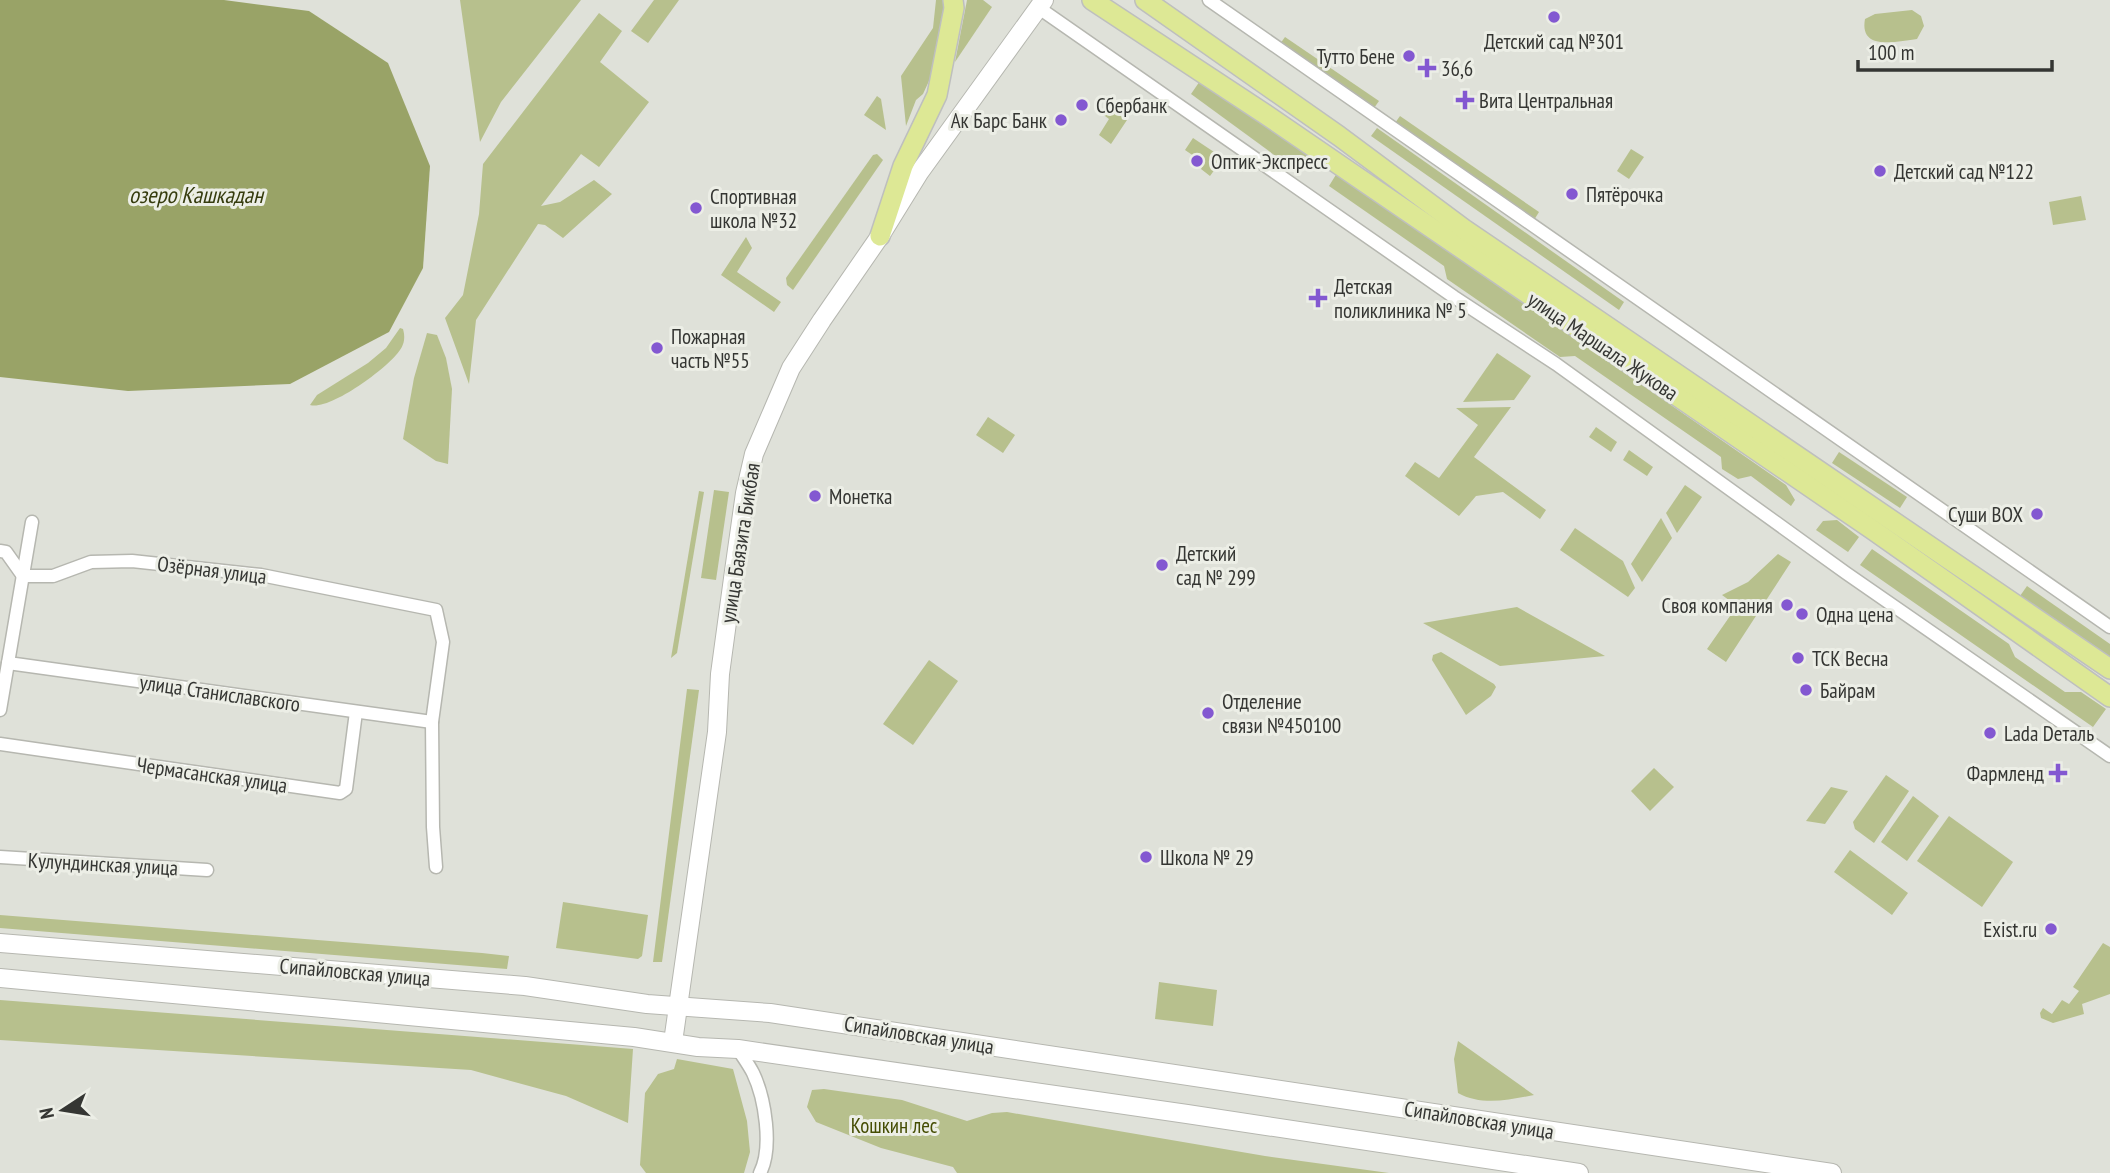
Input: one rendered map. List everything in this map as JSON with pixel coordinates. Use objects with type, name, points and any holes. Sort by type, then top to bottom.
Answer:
[{"type":"main road","points":[[880,236],[903,166],[937,95],[954,8],[953,0]]},
{"type":"main road","name":"улица Маршала Жукова","points":[[1092,0],[1265,114],[1873,530],[2110,697]]},
{"type":"main road","name":"улица Маршала Жукова","points":[[1145,0],[1339,136],[1464,229],[2110,669]]},
{"type":"main road","name":"улица Баязита Бикбая","points":[[673,1042],[717,732],[720,674],[734,571],[754,454],[791,368],[919,173],[1042,4]]},
{"type":"main road","name":"Сипайловская улица","points":[[0,943],[525,986],[647,1004],[770,1013],[1832,1173]]},
{"type":"main road","name":"Сипайловская улица","points":[[0,978],[738,1049],[1579,1173]]},
{"type":"street","points":[[1209,0],[2110,627]]},
{"type":"street","points":[[1042,4],[1198,118],[1556,364],[1846,573],[2110,756]]},
{"type":"street","points":[[0,710],[32,522]]},
{"type":"street","points":[[0,551],[6,552],[23,576]]},
{"type":"street","name":"Озёрная улица","points":[[23,576],[53,576],[91,562],[132,561],[261,575],[436,610],[443,642],[432,722]]},
{"type":"street","name":"улица Станиславского","points":[[8,663],[432,722]]},
{"type":"street","name":"Чермасанская улица","points":[[0,744],[340,793],[346,789],[356,712]]},
{"type":"street","points":[[432,722],[436,867]]},
{"type":"street","name":"Кулундинская улица","points":[[0,858],[207,870]]},
{"type":"street","points":[[738,1049],[754,1075],[764,1106],[766,1150],[760,1173]]},
{"type":"green space","points":[[460,0],[581,0],[501,102],[480,142]]},
{"type":"green space","points":[[654,0],[679,0],[648,43],[631,31]]},
{"type":"green space","points":[[936,0],[947,0],[934,70],[923,94],[916,100],[906,126],[901,76],[933,28]]},
{"type":"green space","points":[[967,0],[983,0],[992,7],[955,62]]},
{"type":"green space","points":[[1912,10],[1921,16],[1924,26],[1917,39],[1882,42],[1868,36],[1865,19],[1875,14]]},
{"type":"green space","points":[[599,13],[622,31],[600,62],[649,102],[599,167],[581,154],[541,206],[560,202],[594,180],[612,194],[563,238],[545,225],[538,224],[476,320],[469,384],[445,318],[463,295],[479,214],[483,164]]},
{"type":"green space","points":[[1285,37],[1379,101],[1374,108],[1280,44]]},
{"type":"green space","points":[[1202,78],[1310,156],[1310,160],[1292,168],[1191,94]]},
{"type":"green space","points":[[877,96],[881,99],[886,130],[864,115]]},
{"type":"green space","points":[[1105,106],[1127,120],[1111,144],[1099,135],[1109,119],[1101,113]]},
{"type":"green space","points":[[1400,116],[1539,212],[1534,220],[1395,123]]},
{"type":"green space","points":[[1377,128],[1624,302],[1619,310],[1371,136]]},
{"type":"green space","points":[[1193,138],[1223,158],[1210,176],[1201,169],[1204,163],[1185,150]]},
{"type":"green space","points":[[1631,149],[1644,157],[1629,179],[1617,171]]},
{"type":"green space","points":[[877,154],[883,160],[793,290],[787,285],[786,278],[873,155]]},
{"type":"green space","points":[[1337,173],[1786,485],[1795,500],[1791,506],[1751,476],[1738,479],[1722,469],[1721,457],[1575,356],[1560,357],[1447,279],[1444,266],[1329,186]]},
{"type":"green space","points":[[2081,196],[2086,220],[2053,225],[2049,202]]},
{"type":"green space","points":[[746,237],[752,248],[737,272],[781,302],[774,312],[721,275]]},
{"type":"green space","points":[[400,328],[404,332],[403,345],[384,367],[344,395],[319,405],[310,405],[317,395],[368,363],[386,348]]},
{"type":"green space","points":[[427,333],[437,335],[446,358],[452,389],[448,464],[436,461],[403,439],[414,378]]},
{"type":"green space","points":[[1497,353],[1531,376],[1514,400],[1463,402]]},
{"type":"green space","points":[[1511,407],[1474,457],[1546,510],[1540,519],[1503,492],[1476,496],[1459,516],[1405,476],[1415,462],[1439,478],[1478,425],[1456,408]]},
{"type":"green space","points":[[988,417],[1015,435],[1003,453],[976,435]]},
{"type":"green space","points":[[1596,427],[1617,442],[1611,452],[1589,437]]},
{"type":"green space","points":[[1629,450],[1653,467],[1647,476],[1623,460]]},
{"type":"green space","points":[[1839,452],[1907,497],[1900,508],[1832,463]]},
{"type":"green space","points":[[1685,485],[1702,497],[1677,533],[1666,513]]},
{"type":"green space","points":[[714,490],[729,492],[716,580],[701,578]]},
{"type":"green space","points":[[699,491],[704,492],[677,653],[671,658]]},
{"type":"green space","points":[[1661,518],[1672,538],[1642,582],[1631,564]]},
{"type":"green space","points":[[1837,520],[1859,537],[1848,552],[1816,530],[1823,521]]},
{"type":"green space","points":[[1575,528],[1623,561],[1635,588],[1628,597],[1560,550]]},
{"type":"green space","points":[[1872,549],[2009,644],[2015,657],[2065,692],[2081,692],[2106,709],[2093,727],[1860,565]]},
{"type":"green space","points":[[1778,554],[1791,562],[1726,662],[1707,649],[1737,606],[1722,595],[1748,582]]},
{"type":"green space","points":[[2027,586],[2110,644],[2110,659],[2020,596]]},
{"type":"green space","points":[[1517,607],[1605,656],[1500,666],[1423,623]]},
{"type":"green space","points":[[1441,652],[1496,687],[1491,696],[1466,715],[1432,660],[1433,655]]},
{"type":"green space","points":[[929,660],[958,681],[913,745],[883,724]]},
{"type":"green space","points":[[687,689],[699,690],[662,962],[653,962]]},
{"type":"green space","points":[[1654,768],[1674,787],[1650,811],[1631,791]]},
{"type":"green space","points":[[1886,775],[1909,791],[1874,843],[1855,829],[1853,822]]},
{"type":"green space","points":[[1831,787],[1848,791],[1825,824],[1806,821]]},
{"type":"green space","points":[[1913,796],[1939,816],[1907,861],[1881,842]]},
{"type":"green space","points":[[1949,816],[2013,862],[1982,907],[1917,861]]},
{"type":"green space","points":[[1850,850],[1908,893],[1892,915],[1834,872]]},
{"type":"green space","points":[[563,902],[648,915],[642,956],[638,959],[556,948]]},
{"type":"green space","points":[[0,915],[509,956],[507,969],[0,928]]},
{"type":"green space","points":[[2103,943],[2110,947],[2110,994],[2082,1004],[2084,1014],[2053,1023],[2041,1018],[2043,1008],[2052,1014],[2062,1000],[2069,1004],[2079,991],[2073,987]]},
{"type":"green space","points":[[1159,982],[1217,990],[1213,1026],[1155,1019]]},
{"type":"green space","points":[[0,1000],[633,1049],[628,1123],[566,1096],[471,1070],[0,1040]]},
{"type":"green space","points":[[1458,1041],[1534,1095],[1486,1101],[1458,1093],[1454,1059]]},
{"type":"green space","points":[[677,1059],[733,1069],[747,1121],[750,1152],[744,1173],[646,1173],[640,1165],[645,1093],[658,1074],[674,1069]]},
{"type":"green space","name":"Кошкин лес","points":[[824,1089],[902,1100],[967,1121],[992,1113],[1007,1112],[1265,1156],[1389,1173],[957,1173],[953,1167],[881,1148],[816,1122],[807,1107],[812,1090]]},
{"type":"water","name":"озеро Кашкадан","points":[[0,0],[224,0],[309,11],[388,63],[430,166],[423,268],[389,332],[290,384],[128,391],[0,377]]},
{"type":"place","name":"Детский сад №301","points":[[1554,17]]},
{"type":"place","name":"Тутто Бене","points":[[1409,56]]},
{"type":"place","name":"36,6","points":[[1427,68]]},
{"type":"place","name":"Вита Центральная","points":[[1465,100]]},
{"type":"place","name":"Сбербанк","points":[[1082,105]]},
{"type":"place","name":"Ак Барс Банк","points":[[1061,120]]},
{"type":"place","name":"Оптик-Экспресс","points":[[1197,161]]},
{"type":"place","name":"Детский сад №122","points":[[1880,171]]},
{"type":"place","name":"Пятёрочка","points":[[1572,194]]},
{"type":"place","name":"Спортивная школа №32","points":[[696,208]]},
{"type":"place","name":"Детская поликлиника № 5","points":[[1318,298]]},
{"type":"place","name":"Пожарная часть №55","points":[[657,348]]},
{"type":"place","name":"Монетка","points":[[815,496]]},
{"type":"place","name":"Суши BOX","points":[[2037,514]]},
{"type":"place","name":"Детский сад № 299","points":[[1162,565]]},
{"type":"place","name":"Своя компания","points":[[1787,605]]},
{"type":"place","name":"Одна цена","points":[[1802,614]]},
{"type":"place","name":"ТСК Весна","points":[[1798,658]]},
{"type":"place","name":"Байрам","points":[[1806,690]]},
{"type":"place","name":"Отделение связи №450100","points":[[1208,713]]},
{"type":"place","name":"Lada Dеталь","points":[[1990,733]]},
{"type":"place","name":"Фармленд","points":[[2058,773]]},
{"type":"place","name":"Школа № 29","points":[[1146,857]]},
{"type":"place","name":"Exist.ru","points":[[2051,929]]}]
